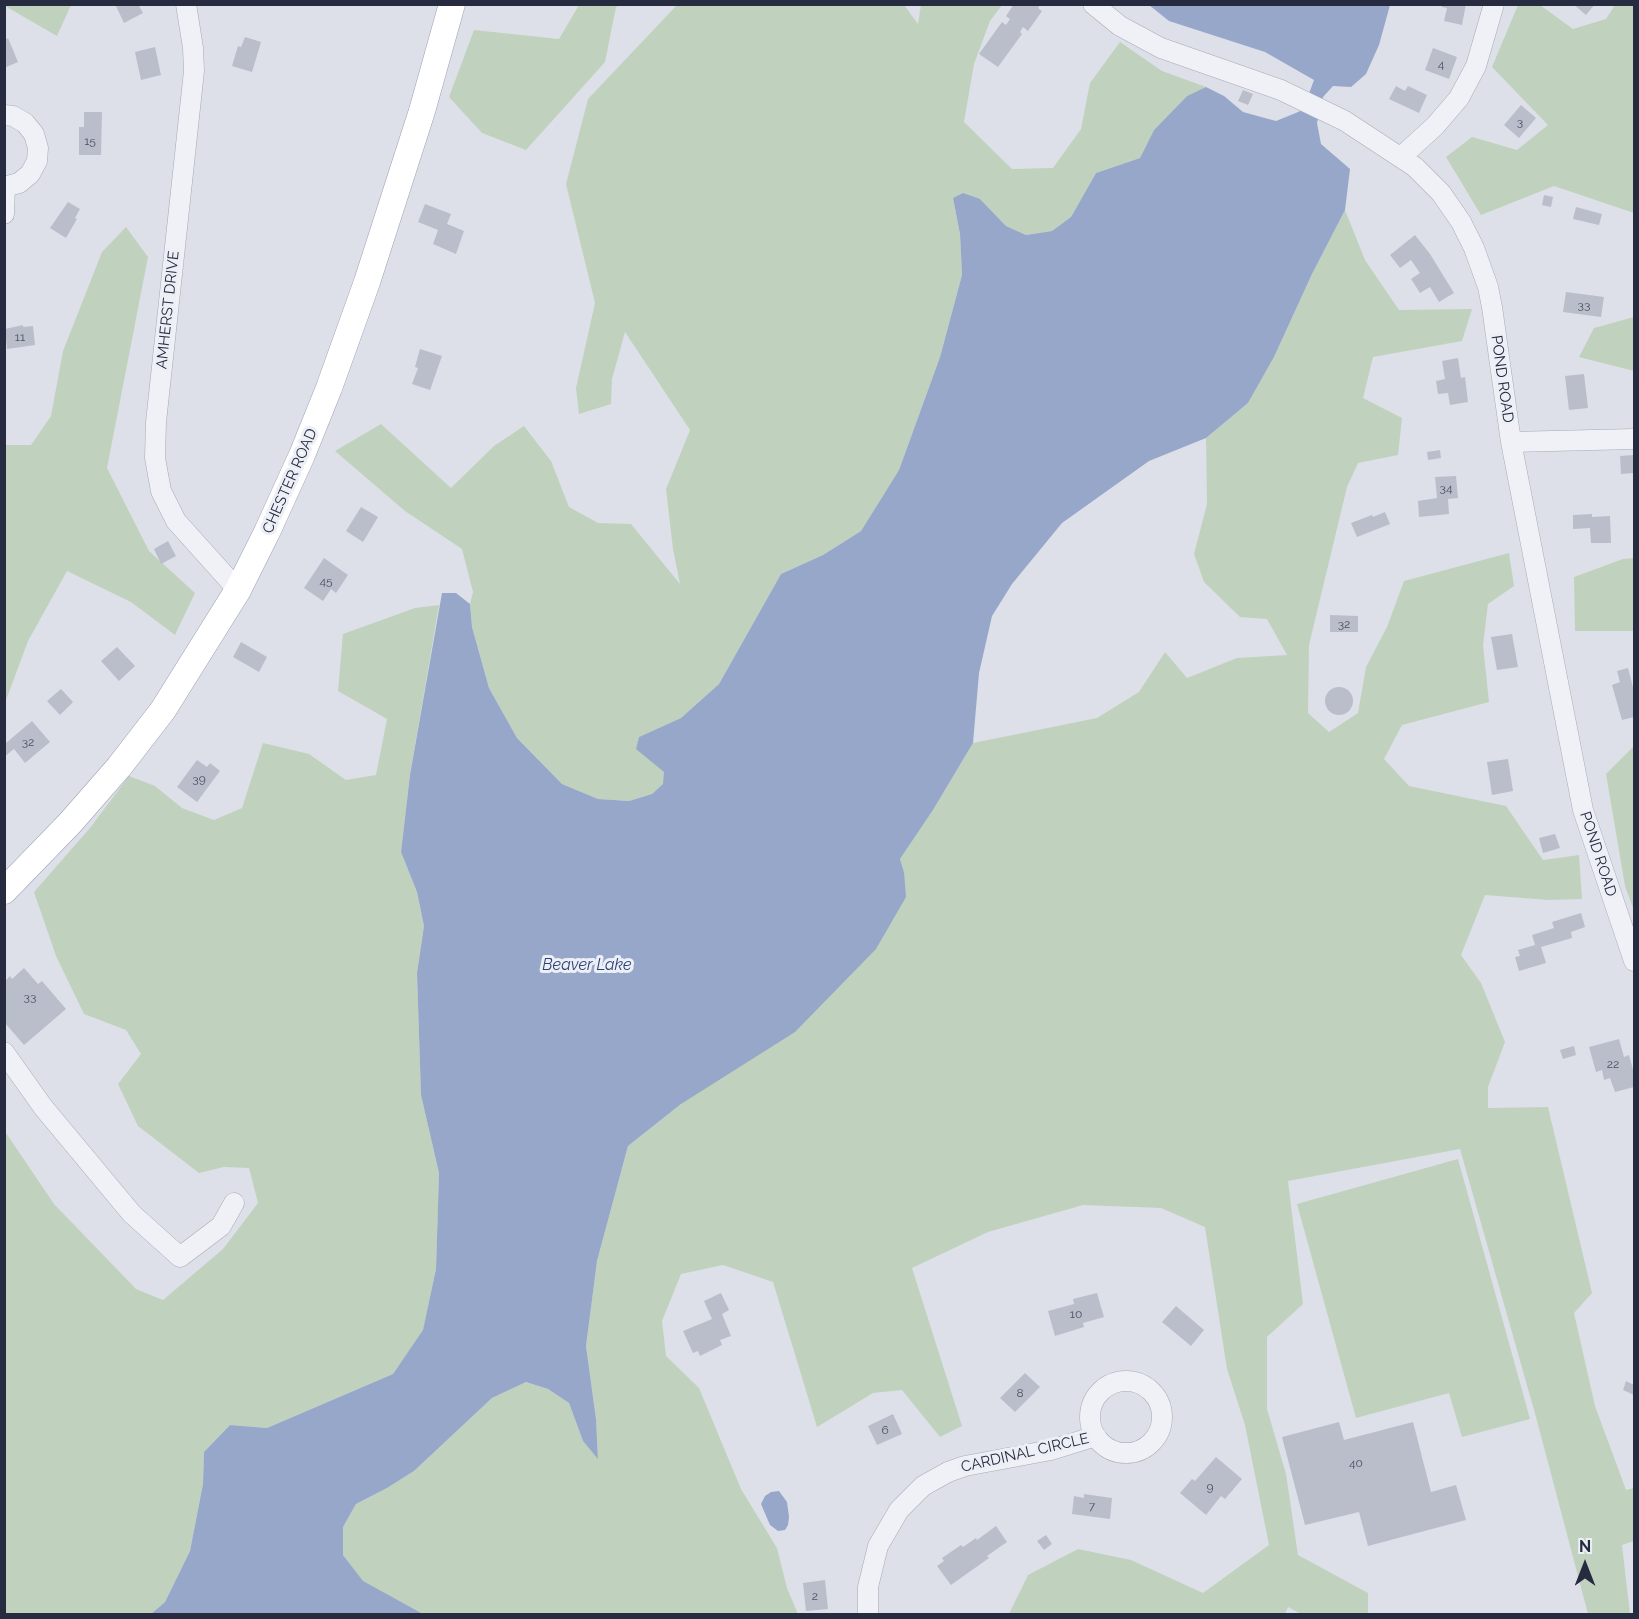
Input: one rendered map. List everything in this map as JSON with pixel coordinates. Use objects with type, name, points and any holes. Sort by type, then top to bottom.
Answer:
[{"type":"main road","name":"CHESTER ROAD","points":[[4,891],[63,831],[119,767],[163,710],[238,590],[272,523],[329,387],[366,282],[422,111],[452,4]]},
{"type":"street","name":"AMHERST DRIVE","points":[[186,4],[193,48],[193,82],[156,422],[155,458],[161,491],[176,522],[238,590]]},
{"type":"street","name":"POND ROAD","points":[[1093,4],[1120,26],[1161,48],[1281,90],[1345,121],[1415,167],[1441,193],[1461,222],[1474,248],[1492,307],[1511,442],[1583,810],[1635,961]]},
{"type":"street","points":[[1401,157],[1435,126],[1459,98],[1476,66],[1494,4]]},
{"type":"street","points":[[4,115],[13,116],[25,123],[34,134],[38,147],[37,161],[30,174],[19,183],[5,187],[4,214]]},
{"type":"street","points":[[1511,442],[1635,439]]},
{"type":"street","points":[[4,1052],[43,1107],[132,1214],[180,1257],[221,1226],[234,1203]]},
{"type":"street","name":"CARDINAL CIRCLE","points":[[868,1614],[868,1587],[878,1546],[899,1510],[923,1486],[948,1472],[965,1466],[1051,1450],[1096,1436]]},
{"type":"green space","points":[[5,4],[71,4],[71,5],[57,36]]},
{"type":"green space","points":[[579,5],[621,5],[616,7],[605,62],[526,150],[482,133],[449,97],[474,30],[559,39]]},
{"type":"green space","points":[[677,5],[904,5],[918,24],[921,5],[1002,5],[990,21],[974,64],[964,122],[1012,169],[1053,168],[1081,129],[1090,83],[1120,42],[1162,71],[1206,87],[1187,96],[1154,130],[1140,158],[1096,173],[1071,217],[1052,231],[1026,235],[1006,226],[980,199],[953,198],[960,234],[962,275],[940,357],[899,470],[861,531],[823,555],[781,574],[719,684],[681,718],[639,737],[637,749],[664,771],[664,784],[652,794],[629,801],[598,799],[562,784],[517,738],[489,688],[472,627],[470,604],[473,592],[462,549],[405,511],[335,451],[381,424],[451,488],[494,446],[524,426],[551,461],[569,507],[598,523],[631,524],[680,584],[673,549],[666,489],[690,430],[625,332],[612,379],[611,404],[579,414],[576,388],[595,303],[566,184],[588,99]]},
{"type":"green space","points":[[1518,5],[1540,5],[1573,29],[1606,19],[1615,5],[1634,5],[1634,213],[1554,186],[1481,215],[1446,157],[1472,137],[1517,150],[1548,125],[1492,67]]},
{"type":"green space","points":[[1345,210],[1365,260],[1399,310],[1472,309],[1462,341],[1373,357],[1363,398],[1402,418],[1398,455],[1358,463],[1347,487],[1309,645],[1308,713],[1329,732],[1358,713],[1366,667],[1387,627],[1404,581],[1509,553],[1514,586],[1488,604],[1483,645],[1489,702],[1402,725],[1384,759],[1409,786],[1506,806],[1543,860],[1579,855],[1582,899],[1548,900],[1485,895],[1461,955],[1481,983],[1505,1042],[1488,1087],[1488,1108],[1548,1107],[1592,1293],[1574,1313],[1595,1406],[1626,1490],[1634,1488],[1634,1541],[1622,1545],[1630,1614],[1588,1614],[1536,1417],[1460,1149],[1288,1181],[1303,1304],[1267,1337],[1267,1409],[1286,1474],[1298,1555],[1368,1593],[1368,1614],[1301,1614],[1288,1607],[1285,1614],[1009,1614],[1028,1575],[1078,1549],[1131,1560],[1203,1593],[1269,1545],[1245,1425],[1227,1369],[1205,1227],[1161,1208],[1083,1205],[988,1232],[912,1268],[962,1426],[940,1437],[902,1390],[873,1393],[817,1427],[773,1282],[723,1265],[681,1274],[662,1321],[666,1356],[699,1388],[741,1489],[777,1548],[787,1588],[798,1614],[423,1614],[363,1582],[343,1555],[343,1527],[356,1504],[414,1471],[492,1398],[526,1382],[548,1389],[569,1403],[583,1441],[598,1458],[596,1419],[586,1346],[597,1261],[628,1146],[681,1104],[904,872],[900,859],[933,810],[973,743],[1097,718],[1139,692],[1165,652],[1187,678],[1237,658],[1287,655],[1267,619],[1240,617],[1204,582],[1194,554],[1207,504],[1206,438],[1248,403],[1274,357],[1312,274]]},
{"type":"green space","points":[[126,227],[148,257],[107,468],[149,551],[195,593],[175,635],[131,602],[67,571],[28,641],[5,703],[5,445],[31,445],[51,416],[63,351],[102,252]]},
{"type":"green space","points":[[1634,317],[1634,371],[1579,357],[1594,328]]},
{"type":"green space","points":[[1634,558],[1634,631],[1575,631],[1574,577],[1623,559]]},
{"type":"green space","points":[[439,605],[410,775],[401,852],[417,892],[424,926],[417,973],[421,1095],[439,1173],[436,1269],[423,1331],[393,1374],[267,1428],[230,1425],[204,1452],[203,1484],[190,1551],[165,1602],[151,1614],[5,1614],[4,1130],[54,1204],[136,1289],[163,1300],[223,1249],[258,1203],[249,1168],[224,1167],[199,1173],[138,1126],[118,1084],[141,1054],[126,1030],[84,1014],[56,956],[34,892],[90,828],[129,776],[155,786],[182,808],[214,820],[242,808],[263,743],[309,754],[346,780],[376,775],[387,719],[338,691],[343,634],[415,608]]},
{"type":"green space","points":[[1634,746],[1634,911],[1625,886],[1606,774]]},
{"type":"green space","points":[[1458,1159],[1530,1419],[1462,1437],[1449,1393],[1356,1418],[1297,1204]]},
{"type":"water","name":"Beaver Lake","points":[[1149,5],[1390,5],[1379,45],[1366,74],[1351,87],[1333,86],[1323,97],[1317,123],[1321,144],[1350,169],[1345,210],[1312,274],[1274,357],[1248,403],[1206,438],[1149,461],[1062,523],[1012,584],[992,616],[979,673],[973,743],[933,810],[900,859],[904,872],[906,897],[876,949],[795,1032],[681,1104],[628,1146],[597,1261],[586,1346],[596,1419],[598,1459],[583,1441],[569,1403],[548,1389],[526,1382],[492,1398],[414,1471],[356,1504],[343,1527],[343,1555],[363,1581],[423,1614],[151,1614],[165,1602],[190,1551],[203,1484],[204,1452],[230,1425],[267,1428],[393,1374],[423,1330],[436,1269],[439,1173],[421,1095],[417,973],[424,926],[417,892],[401,852],[410,775],[442,593],[456,593],[470,604],[472,627],[489,688],[517,738],[562,784],[598,799],[629,801],[652,794],[663,784],[664,772],[636,749],[639,737],[681,718],[719,684],[781,574],[823,555],[861,531],[899,470],[940,357],[962,275],[960,234],[953,198],[963,193],[980,199],[1006,226],[1026,235],[1052,231],[1071,217],[1096,173],[1140,158],[1154,130],[1187,96],[1206,87],[1224,96],[1243,112],[1276,121],[1303,110],[1314,80],[1265,52],[1169,21]]},
{"type":"water","points":[[779,1491],[787,1502],[789,1517],[785,1530],[778,1531],[770,1525],[761,1504],[765,1496]]},
{"type":"building","points":[[115,4],[138,4],[143,13],[124,23]]},
{"type":"building","points":[[1014,4],[1041,4],[1038,8],[1042,11],[1028,31],[1023,27],[1020,32],[1022,34],[998,67],[979,54],[1002,22],[1006,25],[1010,19],[1006,16]]},
{"type":"building","points":[[1442,4],[1466,4],[1462,25],[1444,21],[1447,8],[1442,7]]},
{"type":"building","points":[[1573,4],[1595,4],[1586,15]]},
{"type":"building","points":[[245,37],[261,42],[252,72],[232,66],[238,46],[241,47]]},
{"type":"building","points":[[8,38],[18,62],[4,68],[4,40]]},
{"type":"building","points":[[155,47],[161,75],[141,80],[135,52]]},
{"type":"building","points":[[1433,48],[1457,57],[1449,79],[1425,70]]},
{"type":"building","points":[[1396,86],[1405,91],[1408,86],[1427,95],[1419,113],[1389,99]]},
{"type":"building","points":[[1243,90],[1253,94],[1248,105],[1238,101]]},
{"type":"building","points":[[1521,105],[1536,118],[1519,138],[1504,125]]},
{"type":"building","points":[[84,112],[102,112],[101,155],[79,155],[79,127],[84,127]]},
{"type":"building","points":[[1544,195],[1553,197],[1551,207],[1542,205]]},
{"type":"building","points":[[68,202],[80,209],[66,238],[50,228]]},
{"type":"building","points":[[425,204],[451,214],[447,224],[464,231],[456,254],[433,244],[438,230],[418,222]]},
{"type":"building","points":[[1576,207],[1602,214],[1599,225],[1573,219]]},
{"type":"building","points":[[1415,235],[1430,254],[1454,293],[1439,302],[1430,287],[1420,293],[1411,279],[1420,273],[1411,260],[1400,268],[1390,255]]},
{"type":"building","points":[[1566,292],[1604,297],[1601,317],[1563,312]]},
{"type":"building","points":[[23,325],[23,327],[33,326],[35,345],[7,349],[5,329]]},
{"type":"building","points":[[420,349],[442,356],[430,390],[412,384],[418,368],[415,367]]},
{"type":"building","points":[[1458,358],[1461,378],[1465,377],[1468,402],[1450,405],[1448,393],[1438,394],[1436,381],[1445,379],[1442,361]]},
{"type":"building","points":[[1584,374],[1588,408],[1569,410],[1565,376]]},
{"type":"building","points":[[1440,450],[1441,458],[1428,460],[1427,452]]},
{"type":"building","points":[[1634,455],[1634,473],[1621,474],[1620,456]]},
{"type":"building","points":[[1456,476],[1458,498],[1448,499],[1449,514],[1419,517],[1418,501],[1437,498],[1435,477]]},
{"type":"building","points":[[361,507],[378,517],[363,542],[346,531]]},
{"type":"building","points":[[1385,512],[1390,524],[1357,537],[1351,523]]},
{"type":"building","points":[[1592,514],[1592,517],[1610,516],[1611,543],[1591,543],[1590,528],[1573,529],[1573,515]]},
{"type":"building","points":[[168,541],[176,556],[161,564],[154,549]]},
{"type":"building","points":[[324,558],[348,575],[336,593],[331,589],[323,601],[304,588]]},
{"type":"building","points":[[1330,615],[1358,616],[1358,632],[1330,632]]},
{"type":"building","points":[[1512,634],[1518,667],[1497,670],[1491,637]]},
{"type":"building","points":[[241,642],[267,657],[259,672],[233,657]]},
{"type":"building","points":[[117,647],[135,666],[119,681],[101,661]]},
{"type":"building","points":[[1628,668],[1634,691],[1634,717],[1622,720],[1612,685],[1620,682],[1617,671]]},
{"type":"building","points":[[1339,687],[1349,691],[1353,701],[1349,711],[1339,715],[1329,711],[1325,701],[1329,691]]},
{"type":"building","points":[[61,689],[73,702],[60,715],[47,701]]},
{"type":"building","points":[[32,721],[50,742],[25,763],[14,749],[4,757],[4,741],[6,743]]},
{"type":"building","points":[[1508,759],[1513,791],[1492,795],[1487,762]]},
{"type":"building","points":[[197,760],[207,767],[210,763],[220,771],[197,802],[177,787]]},
{"type":"building","points":[[1555,834],[1560,848],[1543,853],[1539,838]]},
{"type":"building","points":[[1581,913],[1585,927],[1571,932],[1572,938],[1541,947],[1546,963],[1519,971],[1515,957],[1520,956],[1518,950],[1535,945],[1532,935],[1554,928],[1552,922]]},
{"type":"building","points":[[24,968],[38,984],[42,981],[66,1009],[24,1045],[5,1023],[5,981],[10,976],[12,979]]},
{"type":"building","points":[[1619,1039],[1624,1057],[1629,1055],[1634,1073],[1634,1087],[1615,1092],[1610,1078],[1604,1080],[1602,1070],[1596,1072],[1589,1047]]},
{"type":"building","points":[[1574,1046],[1576,1055],[1563,1059],[1560,1050]]},
{"type":"building","points":[[721,1293],[729,1310],[722,1314],[731,1336],[720,1340],[722,1345],[700,1356],[698,1351],[693,1353],[683,1331],[712,1319],[704,1301]]},
{"type":"building","points":[[1097,1293],[1104,1317],[1083,1323],[1084,1327],[1055,1336],[1048,1311],[1074,1304],[1073,1299]]},
{"type":"building","points":[[1176,1306],[1204,1330],[1191,1346],[1162,1322]]},
{"type":"building","points":[[1025,1373],[1040,1387],[1015,1412],[1000,1398]]},
{"type":"building","points":[[1626,1381],[1634,1385],[1634,1395],[1623,1390]]},
{"type":"building","points":[[893,1414],[902,1434],[877,1445],[868,1426]]},
{"type":"building","points":[[1339,1422],[1344,1440],[1413,1422],[1431,1492],[1456,1485],[1466,1520],[1368,1546],[1359,1512],[1305,1525],[1282,1437]]},
{"type":"building","points":[[1216,1457],[1242,1479],[1225,1499],[1221,1496],[1206,1515],[1180,1493],[1192,1479],[1195,1481]]},
{"type":"building","points":[[1084,1494],[1112,1498],[1110,1519],[1072,1514],[1074,1496],[1084,1498]]},
{"type":"building","points":[[996,1526],[1007,1542],[951,1585],[937,1566],[944,1561],[942,1558],[961,1545],[963,1547],[976,1538],[977,1540]]},
{"type":"building","points":[[1046,1535],[1052,1544],[1044,1550],[1037,1541]]},
{"type":"building","points":[[825,1580],[828,1609],[806,1611],[803,1583]]}]
